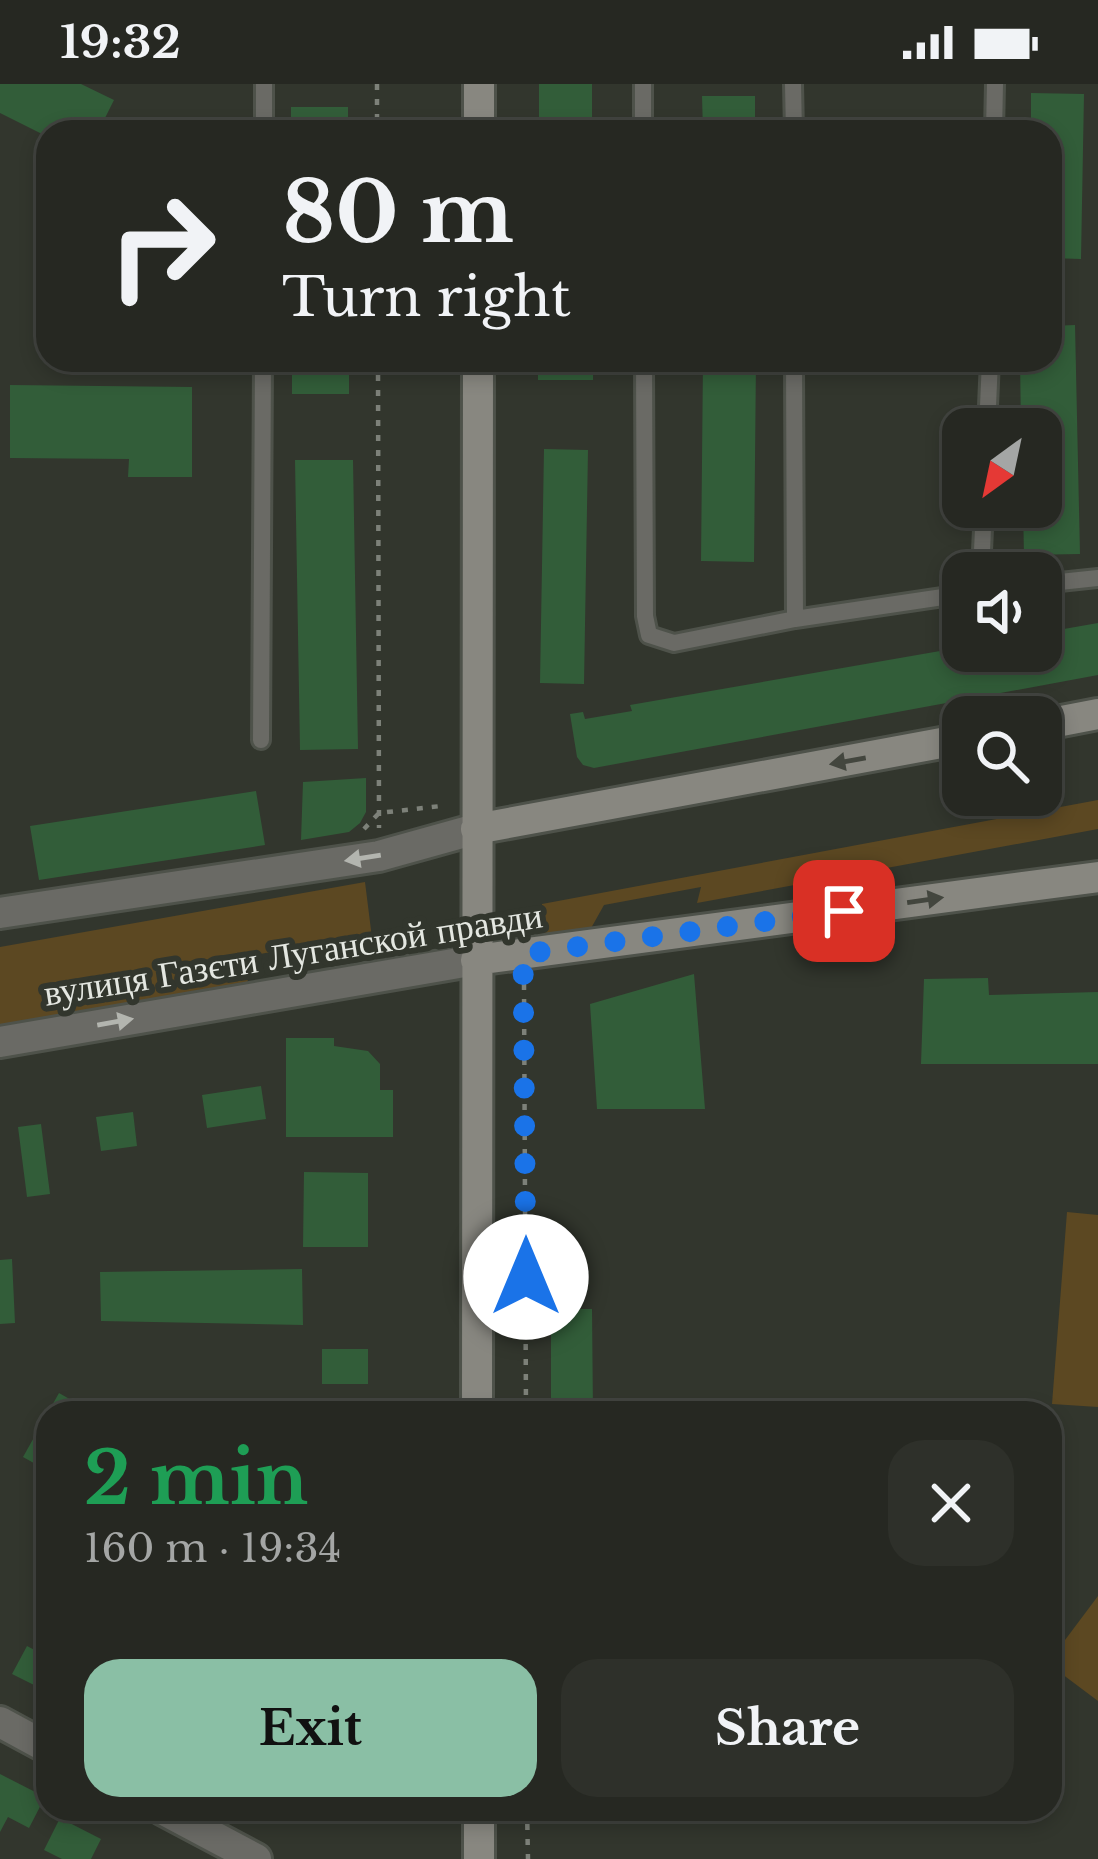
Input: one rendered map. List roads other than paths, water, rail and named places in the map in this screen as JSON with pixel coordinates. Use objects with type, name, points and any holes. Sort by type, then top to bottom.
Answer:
[{"type":"street","points":[[479,84],[479,120]]},
{"type":"street","points":[[477,1401],[478,372]]},
{"type":"street","points":[[1062,721],[1098,715]]},
{"type":"street","points":[[0,913],[380,856],[476,829],[942,743]]},
{"type":"street","name":"вулиця Газєти Луганской правди","points":[[0,1042],[476,960],[1098,877]]},
{"type":"street","points":[[0,1722],[36,1742]]},
{"type":"street","points":[[185,1821],[256,1859]]},
{"type":"street","points":[[478,1821],[479,1859]]},
{"type":"lane","points":[[264,120],[265,84]]},
{"type":"lane","points":[[643,84],[643,120]]},
{"type":"lane","points":[[794,84],[794,120]]},
{"type":"lane","points":[[994,84],[994,120]]},
{"type":"lane","points":[[261,740],[263,372]]},
{"type":"lane","points":[[644,372],[645,616],[649,634],[674,643],[942,597]]},
{"type":"lane","points":[[794,372],[795,619]]},
{"type":"lane","points":[[988,408],[989,372]]},
{"type":"lane","points":[[1062,582],[1098,578]]}]
